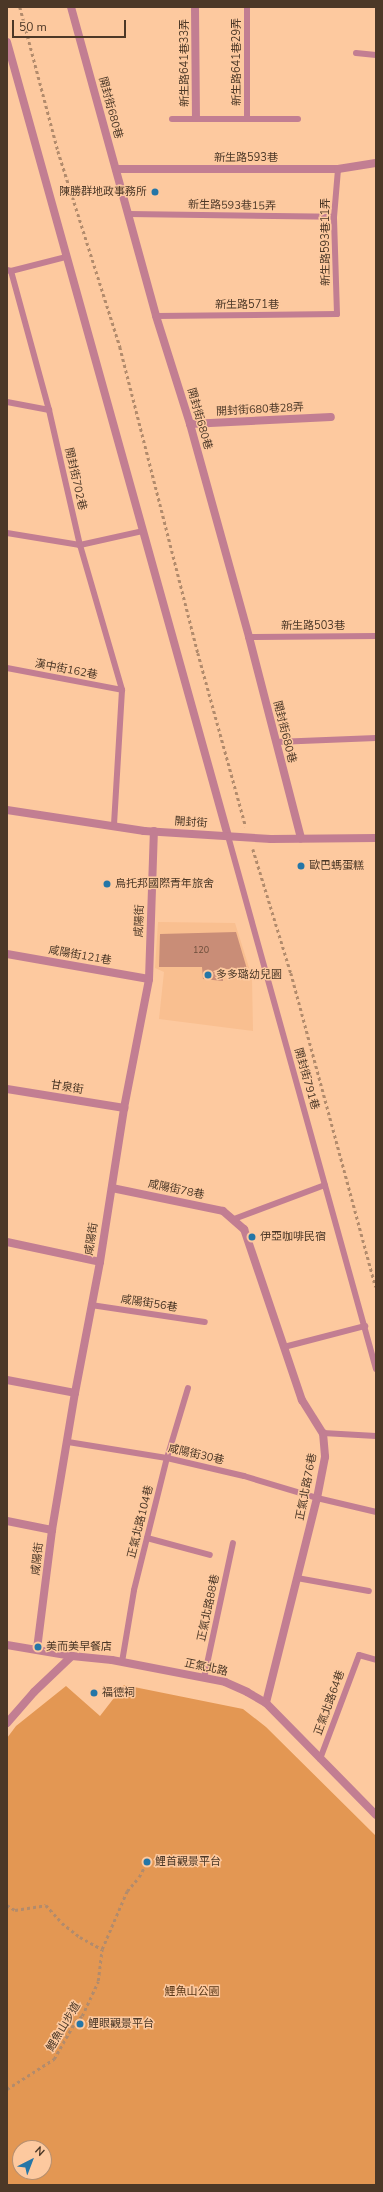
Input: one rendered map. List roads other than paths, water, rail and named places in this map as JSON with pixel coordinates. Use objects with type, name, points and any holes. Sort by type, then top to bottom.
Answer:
[{"type":"street","name":"開封街680巷","points":[[71,7],[156,316],[190,424],[249,636],[301,838]]},
{"type":"street","name":"新生路641巷33弄","points":[[195,7],[196,118]]},
{"type":"street","points":[[7,42],[228,836]]},
{"type":"street","name":"新生路593巷","points":[[116,169],[338,169],[376,163]]},
{"type":"street","name":"開封街680巷28弄","points":[[190,424],[332,417]]},
{"type":"street","name":"開封街","points":[[7,810],[154,831],[249,837],[376,838]]},
{"type":"street","name":"咸陽街","points":[[37,1650],[52,1530],[68,1442],[75,1393],[100,1262],[124,1108],[149,979],[154,831]]},
{"type":"street","name":"咸陽街121巷","points":[[7,954],[149,979]]},
{"type":"street","name":"甘泉街","points":[[7,1089],[124,1108]]},
{"type":"street","name":"咸陽街78巷","points":[[112,1188],[223,1211],[234,1219]]},
{"type":"street","name":"正氣北路76巷","points":[[234,1219],[244,1229],[249,1242],[302,1400],[323,1433],[325,1458],[318,1498],[266,1703]]},
{"type":"street","points":[[7,1242],[100,1262]]},
{"type":"street","points":[[7,1380],[75,1393]]},
{"type":"street","points":[[7,1521],[52,1530]]},
{"type":"street","name":"正氣北路","points":[[7,1645],[72,1656],[122,1662],[225,1682],[266,1703],[376,1815]]},
{"type":"street","points":[[7,1723],[34,1692],[72,1656]]},
{"type":"lane","name":"新生路641巷29弄","points":[[246,7],[247,118]]},
{"type":"lane","points":[[356,53],[376,55]]},
{"type":"lane","points":[[172,119],[298,119]]},
{"type":"lane","name":"新生路593巷11弄","points":[[337,314],[334,217],[338,169]]},
{"type":"lane","name":"新生路593巷15弄","points":[[129,214],[334,217]]},
{"type":"lane","points":[[9,270],[66,257]]},
{"type":"lane","name":"開封街702巷","points":[[9,270],[49,410],[80,545],[122,690],[114,826]]},
{"type":"lane","name":"新生路571巷","points":[[156,316],[337,314]]},
{"type":"lane","points":[[7,402],[49,410]]},
{"type":"lane","points":[[7,533],[80,545],[143,531]]},
{"type":"lane","name":"新生路503巷","points":[[249,636],[376,636]]},
{"type":"lane","name":"漢中街162巷","points":[[7,668],[122,690]]},
{"type":"lane","points":[[276,742],[376,738]]},
{"type":"lane","name":"開封街791巷","points":[[228,836],[376,1369]]},
{"type":"lane","points":[[234,1219],[325,1185]]},
{"type":"lane","name":"咸陽街56巷","points":[[91,1305],[205,1322]]},
{"type":"lane","points":[[284,1347],[365,1326]]},
{"type":"lane","name":"正氣北路104巷","points":[[122,1662],[134,1590],[167,1458],[188,1388]]},
{"type":"lane","points":[[323,1433],[376,1436]]},
{"type":"lane","name":"咸陽街30巷","points":[[68,1442],[167,1458],[244,1476],[318,1498],[376,1512]]},
{"type":"lane","points":[[147,1538],[210,1555]]},
{"type":"lane","name":"正氣北路88巷","points":[[204,1678],[233,1543]]},
{"type":"lane","points":[[297,1578],[369,1591]]},
{"type":"lane","name":"正氣北路64巷","points":[[320,1759],[359,1655],[376,1660]]},
{"type":"place","name":"陳勝群地政事務所","points":[[155,192]]},
{"type":"place","name":"歐巴螞蛋糕","points":[[301,866]]},
{"type":"place","name":"烏托邦國際青年旅舍","points":[[107,884]]},
{"type":"place","name":"多多璐幼兒園","points":[[208,975]]},
{"type":"place","name":"伊亞咖啡民宿","points":[[252,1237]]},
{"type":"place","name":"美而美早餐店","points":[[38,1647]]},
{"type":"place","name":"福德祠","points":[[94,1693]]},
{"type":"place","name":"鯉首觀景平台","points":[[147,1862]]},
{"type":"place","name":"鯉眼觀景平台","points":[[80,2024]]},
{"type":"park label","name":"鯉魚山公園","points":[[192,1992]]}]
